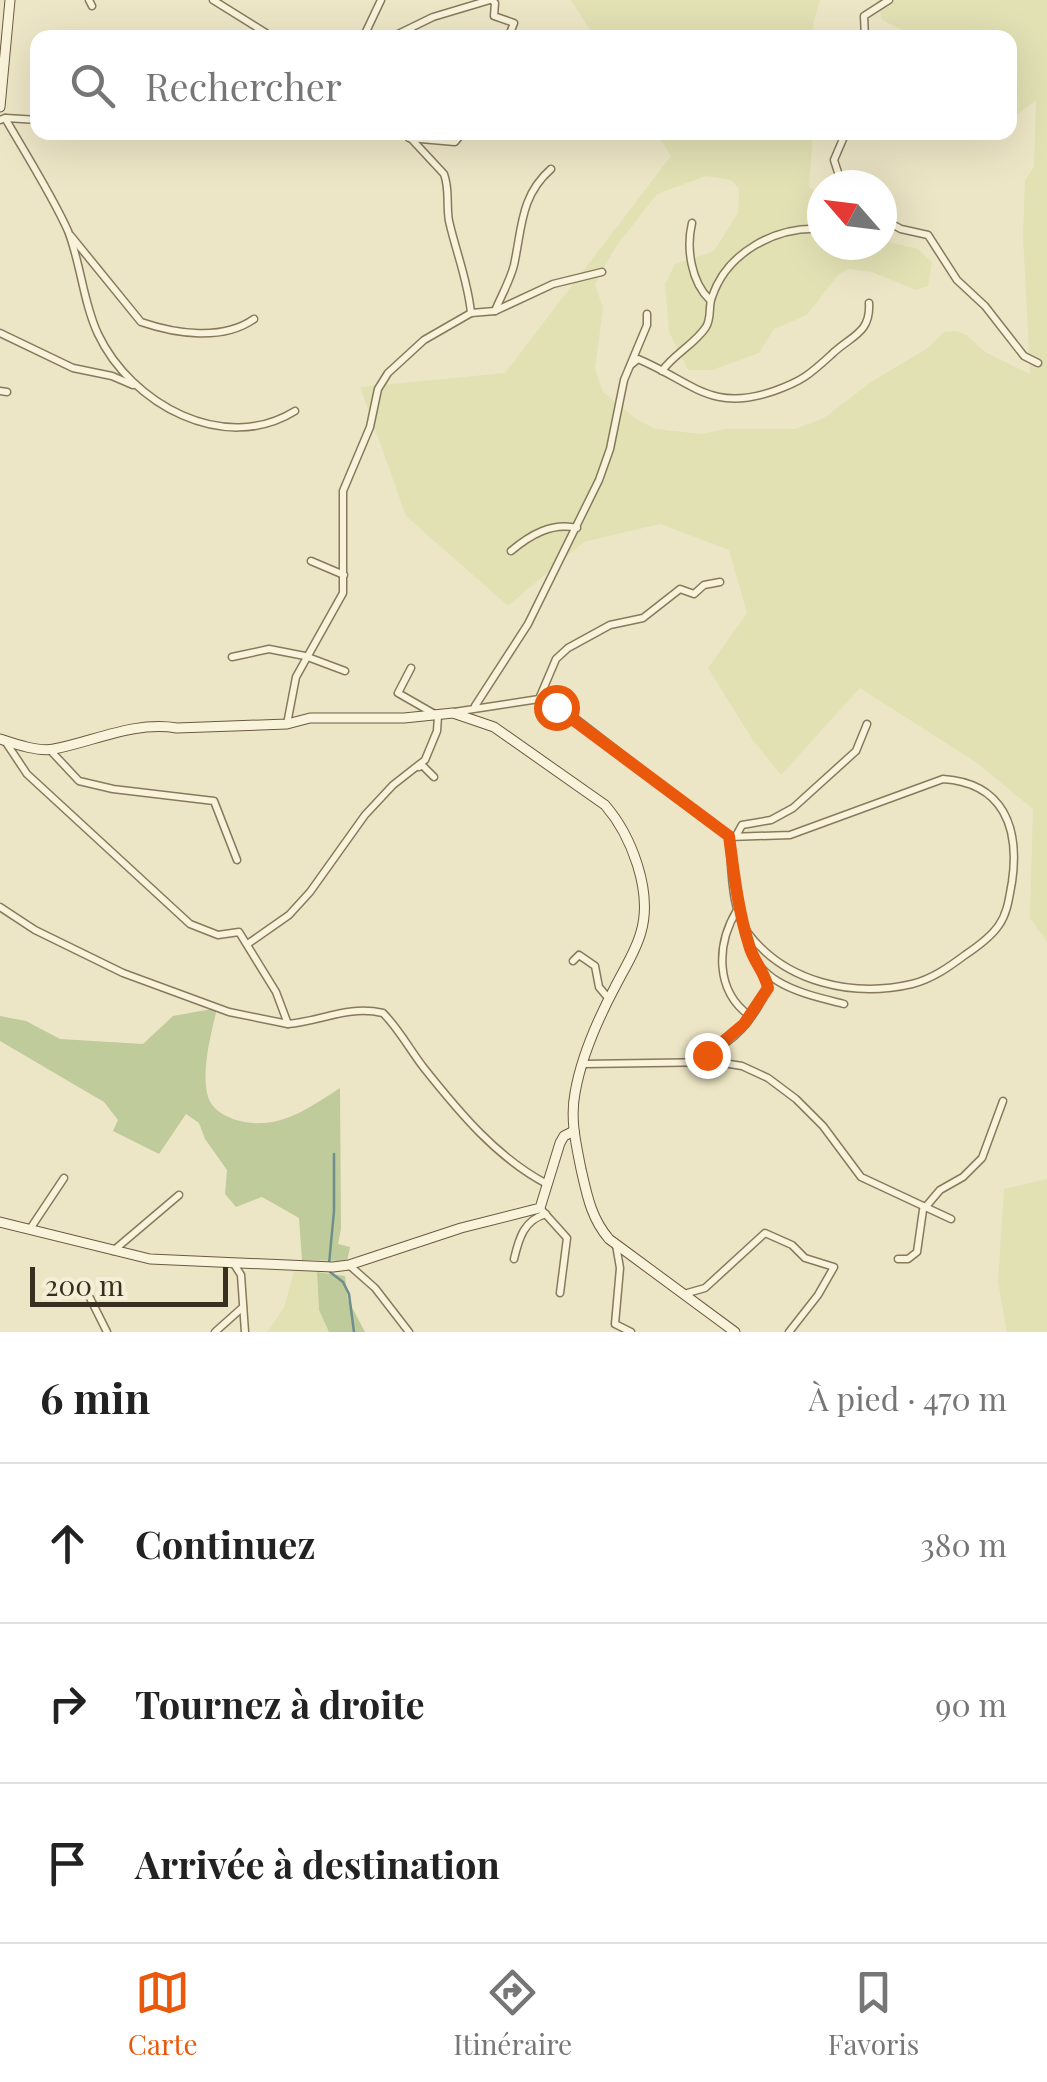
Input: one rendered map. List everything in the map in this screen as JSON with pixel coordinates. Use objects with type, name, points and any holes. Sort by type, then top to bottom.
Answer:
[{"type":"main road","points":[[2,115],[10,0]]},
{"type":"main road","points":[[2,740],[50,750],[128,729],[161,725],[177,728],[287,724],[310,718],[438,716],[452,712],[494,727],[604,805],[629,838],[640,875],[642,930],[609,998],[574,1097],[574,1131],[591,1209],[603,1232],[616,1245],[735,1332]]},
{"type":"main road","points":[[0,1222],[112,1252],[164,1261],[350,1265],[461,1228],[543,1211],[560,1143],[574,1131]]},
{"type":"street","points":[[213,0],[261,30]]},
{"type":"street","points":[[368,30],[382,0]]},
{"type":"street","points":[[406,30],[433,16],[491,0],[494,16],[514,23],[511,30]]},
{"type":"street","points":[[864,30],[864,16],[889,0]]},
{"type":"street","points":[[2,115],[30,119]]},
{"type":"street","points":[[2,115],[68,231],[142,322],[202,334],[231,332],[254,320]]},
{"type":"street","points":[[411,140],[444,174],[448,214],[467,282],[471,313]]},
{"type":"street","points":[[837,170],[834,160],[843,140]]},
{"type":"street","points":[[495,310],[514,264],[516,238],[526,204],[539,180],[551,170]]},
{"type":"street","points":[[448,189],[453,176]]},
{"type":"street","points":[[692,223],[692,264],[700,289],[710,300]]},
{"type":"street","points":[[662,370],[705,328],[710,300],[725,268],[742,254],[796,228],[807,228]]},
{"type":"street","points":[[897,229],[920,232],[936,243],[957,280],[985,306],[1024,356],[1038,364]]},
{"type":"street","points":[[68,231],[98,334],[134,385]]},
{"type":"street","points":[[287,724],[296,678],[305,656],[336,609],[345,576],[343,491],[370,426],[378,389],[388,373],[424,340],[471,313],[495,310],[553,284],[602,272]]},
{"type":"street","points":[[631,365],[638,359],[714,396],[735,401],[755,399],[799,383],[815,372],[831,354],[864,330],[869,321],[869,303]]},
{"type":"street","points":[[474,707],[528,624],[578,528],[610,449],[624,380],[644,337],[647,314]]},
{"type":"street","points":[[0,333],[73,368],[134,385],[172,412],[213,424],[257,427],[278,422],[295,411]]},
{"type":"street","points":[[511,552],[547,528],[578,528]]},
{"type":"street","points":[[311,562],[345,576]]},
{"type":"street","points":[[539,699],[556,660],[568,648],[610,625],[643,618],[680,589],[694,594],[704,585],[720,582]]},
{"type":"street","points":[[232,657],[269,649],[345,670]]},
{"type":"street","points":[[411,668],[398,693],[438,716],[430,752],[418,768]]},
{"type":"street","points":[[452,712],[539,699],[571,715],[732,836],[790,835],[943,779],[966,780],[986,792],[1005,811],[1012,832],[1014,868],[1008,906],[1000,924],[946,969],[914,984],[885,988],[816,982],[766,955],[746,932]]},
{"type":"street","points":[[704,1063],[711,1050],[730,1040],[768,988],[750,950],[738,909],[732,836],[742,825],[771,820],[810,794],[856,750],[867,724]]},
{"type":"street","points":[[2,740],[27,774],[190,924],[218,936],[239,932],[276,992],[288,1024]]},
{"type":"street","points":[[50,750],[79,780],[113,789],[214,801],[238,860]]},
{"type":"street","points":[[249,943],[289,915],[310,892],[365,815],[393,785],[422,765],[434,777]]},
{"type":"street","points":[[0,906],[36,930],[123,973],[229,1012],[288,1024],[341,1011],[382,1012],[423,1067],[486,1139],[516,1166],[548,1185]]},
{"type":"street","points":[[738,909],[729,924],[722,962],[732,999],[750,1016]]},
{"type":"street","points":[[573,961],[582,956],[595,966],[599,987],[609,998]]},
{"type":"street","points":[[763,972],[798,992],[844,1004]]},
{"type":"street","points":[[584,1064],[742,1066],[768,1078],[796,1099],[860,1177],[951,1219]]},
{"type":"street","points":[[898,1259],[908,1259],[917,1252],[922,1210],[940,1190],[964,1177],[982,1158],[1003,1102]]},
{"type":"street","points":[[29,1230],[64,1178]]},
{"type":"street","points":[[112,1252],[179,1195]]},
{"type":"street","points":[[514,1258],[520,1236],[543,1211],[566,1238],[560,1293]]},
{"type":"street","points":[[684,1294],[705,1288],[765,1233],[777,1236],[805,1258],[834,1268],[788,1332]]},
{"type":"street","points":[[616,1245],[620,1268],[615,1324],[631,1332]]},
{"type":"street","points":[[233,1262],[241,1275],[244,1332]]},
{"type":"street","points":[[241,1275],[249,1263]]},
{"type":"street","points":[[350,1265],[409,1332]]},
{"type":"street","points":[[90,1298],[106,1332]]},
{"type":"street","points":[[214,1332],[244,1306]]},
{"type":"green space","points":[[571,0],[820,0],[813,30],[590,30]]},
{"type":"green space","points":[[877,0],[1047,0],[1047,942],[1030,918],[1033,809],[977,763],[860,688],[781,775],[752,739],[708,668],[747,613],[729,550],[660,524],[584,542],[508,606],[406,516],[360,387],[505,373],[671,156],[661,140],[812,140],[810,170],[807,170],[807,260],[897,260],[897,244],[918,249],[932,262],[928,286],[916,290],[872,272],[848,269],[838,275],[807,315],[774,329],[759,353],[712,370],[688,370],[669,332],[665,284],[675,264],[714,251],[738,213],[739,189],[731,180],[706,176],[657,194],[615,248],[595,284],[603,308],[595,368],[603,392],[635,418],[655,429],[702,434],[725,429],[795,429],[824,418],[871,382],[926,349],[944,332],[967,335],[985,352],[1030,374],[1023,236],[1025,180],[1034,167],[1036,100],[1017,115],[1017,30],[903,30],[882,20]]},
{"type":"green space","points":[[217,1008],[206,1083],[211,1103],[220,1113],[248,1123],[276,1121],[302,1111],[340,1088],[338,1244],[350,1247],[347,1261],[302,1260],[299,1218],[262,1197],[236,1207],[225,1194],[227,1170],[205,1139],[199,1123],[186,1114],[159,1154],[113,1131],[118,1120],[104,1102],[0,1041],[0,1016],[26,1021],[60,1039],[143,1044],[173,1016]]},
{"type":"green space","points":[[1047,1179],[1047,1332],[1007,1332],[998,1282],[1004,1189]]},
{"type":"green space","points":[[294,1271],[317,1272],[319,1310],[329,1332],[267,1332],[284,1308]]},
{"type":"green space","points":[[317,1272],[345,1276],[348,1300],[365,1332],[329,1332],[319,1310]]},
{"type":"waterway","points":[[329,1264],[334,1154]]},
{"type":"waterway","points":[[330,1272],[343,1282],[349,1294],[354,1332]]},
{"type":"route","points":[[556,707],[729,836],[738,909],[750,950],[768,988],[756,1010],[730,1040],[707,1055]]}]
